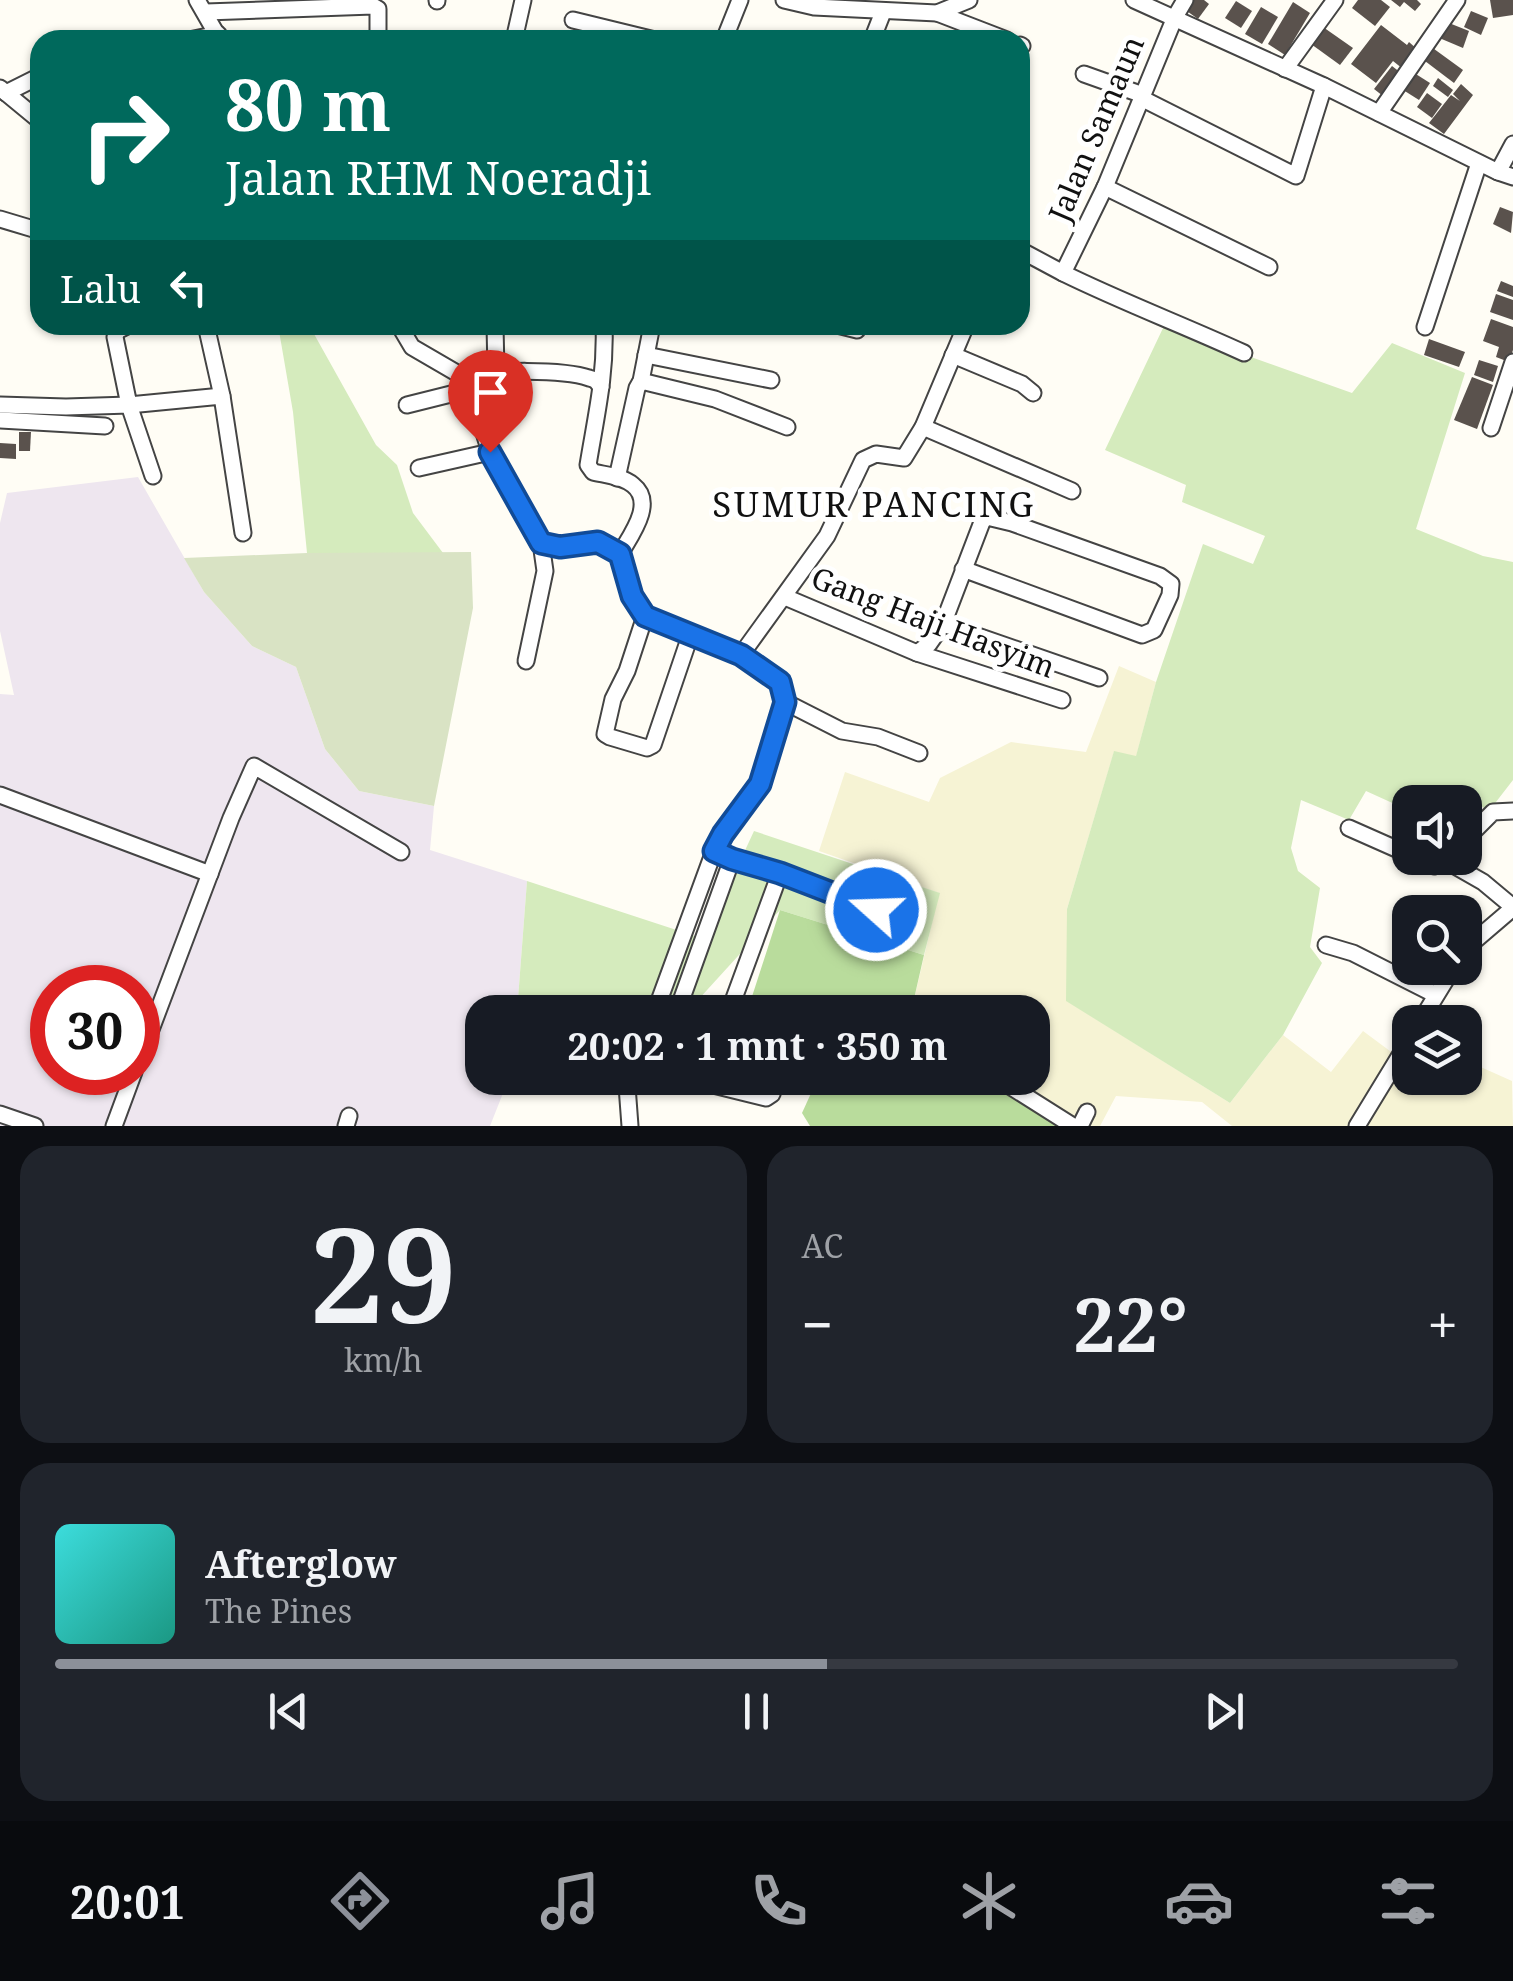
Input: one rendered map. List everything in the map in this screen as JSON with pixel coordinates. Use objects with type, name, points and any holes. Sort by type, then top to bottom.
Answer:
[{"type":"street","points":[[516,30],[523,0]]},
{"type":"street","points":[[728,30],[740,0]]},
{"type":"street","points":[[784,0],[883,12],[937,13],[980,30]]},
{"type":"street","points":[[937,13],[969,0]]},
{"type":"street","points":[[1134,0],[1324,86],[1505,175],[1513,144]]},
{"type":"street","name":"Jalan Samaun","points":[[1030,255],[1062,273],[1105,187],[1185,0]]},
{"type":"street","points":[[1284,69],[1335,0]]},
{"type":"street","points":[[1379,113],[1457,0]]},
{"type":"street","points":[[215,30],[202,6],[373,6],[378,9],[378,30]]},
{"type":"street","points":[[876,30],[883,12]]},
{"type":"street","points":[[573,20],[607,30]]},
{"type":"street","points":[[1084,74],[1142,97],[1296,176],[1324,86]]},
{"type":"street","points":[[30,80],[3,91],[30,113]]},
{"type":"street","points":[[1425,327],[1479,163]]},
{"type":"street","points":[[1105,187],[1269,267]]},
{"type":"street","points":[[0,219],[30,228]]},
{"type":"street","points":[[1062,273],[1244,353]]},
{"type":"street","points":[[116,335],[129,405],[153,476]]},
{"type":"street","points":[[208,335],[244,532]]},
{"type":"street","points":[[405,335],[412,347],[469,384],[490,452],[541,543],[545,571],[526,660]]},
{"type":"street","points":[[496,335],[496,372]]},
{"type":"street","points":[[605,335],[606,360],[588,464],[593,472],[633,485],[640,494],[642,508],[620,554]]},
{"type":"street","points":[[618,478],[650,335]]},
{"type":"street","points":[[741,655],[826,536],[863,460],[876,454],[904,458],[922,428],[962,335]]},
{"type":"street","points":[[646,355],[771,380]]},
{"type":"street","points":[[953,355],[1022,384],[1033,393]]},
{"type":"street","points":[[1491,428],[1513,362]]},
{"type":"street","points":[[408,405],[469,384],[481,373],[566,373],[594,380],[601,388]]},
{"type":"street","points":[[641,381],[715,399],[787,427]]},
{"type":"street","points":[[0,420],[222,396]]},
{"type":"street","points":[[0,405],[106,426]]},
{"type":"street","points":[[922,428],[1072,490]]},
{"type":"street","points":[[419,468],[490,452]]},
{"type":"street","points":[[917,653],[943,624],[963,569],[986,517],[1012,522],[1160,576],[1171,584],[1170,595],[1154,630],[1142,635],[963,569]]},
{"type":"street","points":[[541,543],[560,547],[598,542],[620,554],[632,596],[645,616],[741,655],[780,682],[785,702],[760,784],[714,851],[661,995]]},
{"type":"street","name":"Gang Haji Hasyim","points":[[785,596],[917,653],[1062,700]]},
{"type":"street","points":[[645,616],[613,699],[605,734],[650,748],[690,636]]},
{"type":"street","points":[[943,624],[1099,678]]},
{"type":"street","points":[[785,702],[842,730],[878,737],[919,753]]},
{"type":"street","points":[[160,1006],[254,766],[401,852]]},
{"type":"street","points":[[0,795],[210,874]]},
{"type":"street","points":[[1482,823],[1493,812],[1513,811]]},
{"type":"street","points":[[1349,828],[1392,847]]},
{"type":"street","points":[[714,851],[896,918]]},
{"type":"street","points":[[682,995],[732,859]]},
{"type":"street","points":[[735,995],[780,873]]},
{"type":"street","points":[[1471,875],[1513,908],[1482,934]]},
{"type":"street","points":[[1326,945],[1376,963],[1436,995]]},
{"type":"street","points":[[1430,1005],[1442,985]]},
{"type":"street","points":[[1357,1126],[1392,1069]]},
{"type":"street","points":[[114,1126],[125,1095]]},
{"type":"street","points":[[628,1095],[630,1126]]},
{"type":"street","points":[[1029,1095],[1080,1121]]},
{"type":"street","points":[[0,1114],[35,1126]]},
{"type":"shaded area","points":[[138,477],[204,592],[252,646],[296,667],[325,749],[359,791],[434,806],[430,850],[527,881],[518,995],[465,995],[465,1095],[502,1095],[490,1126],[0,1126],[0,694],[14,695],[0,631],[0,523],[7,493]]},
{"type":"shaded area","points":[[1119,666],[1156,682],[1136,757],[1114,752],[1067,909],[1067,1001],[1230,1103],[1283,1035],[1331,1072],[1363,1031],[1392,1053],[1385,1066],[1392,1069],[1392,1095],[1482,1095],[1482,1068],[1512,1081],[1513,1126],[1232,1126],[1202,1102],[1116,1096],[1100,1126],[1078,1126],[1032,1095],[1050,1095],[1050,995],[915,995],[939,893],[819,851],[845,772],[929,802],[940,778],[1011,742],[1086,752]]},
{"type":"green space","points":[[1164,326],[1352,393],[1392,343],[1465,373],[1416,529],[1483,556],[1513,562],[1513,780],[1489,811],[1482,807],[1482,785],[1392,785],[1392,803],[1366,791],[1349,820],[1301,800],[1291,848],[1298,871],[1320,888],[1310,947],[1322,963],[1283,1035],[1230,1103],[1066,1001],[1067,909],[1114,751],[1136,756],[1156,682],[1203,544],[1253,564],[1265,536],[1182,502],[1186,485],[1105,450]]},
{"type":"green space","points":[[280,335],[315,335],[376,445],[397,465],[413,513],[443,553],[307,553],[293,412]]},
{"type":"green space","points":[[471,552],[473,608],[434,806],[359,791],[325,749],[296,667],[252,646],[204,592],[184,558],[307,553]]},
{"type":"green space","points":[[754,831],[940,893],[924,955],[780,910],[702,995],[518,995],[527,881],[704,939]]},
{"type":"green space","points":[[780,910],[924,955],[915,995],[752,995]]},
{"type":"green space","points":[[810,1095],[1032,1095],[1078,1126],[810,1126],[802,1113]]},
{"type":"building","points":[[1191,0],[1209,4],[1198,19],[1184,9]]},
{"type":"building","points":[[1358,0],[1381,0],[1390,7],[1375,26],[1352,8]]},
{"type":"building","points":[[1391,0],[1417,0],[1421,4],[1415,11],[1404,2],[1400,7]]},
{"type":"building","points":[[1490,0],[1513,0],[1513,15],[1493,18]]},
{"type":"building","points":[[1236,1],[1252,11],[1241,28],[1225,18]]},
{"type":"building","points":[[1293,2],[1310,13],[1285,55],[1268,44]]},
{"type":"building","points":[[1261,7],[1278,17],[1262,44],[1245,34]]},
{"type":"building","points":[[1471,11],[1488,18],[1481,35],[1464,27]]},
{"type":"building","points":[[1444,21],[1469,31],[1463,48],[1437,37]]},
{"type":"building","points":[[1381,25],[1418,50],[1403,69],[1393,61],[1376,83],[1351,64]]},
{"type":"building","points":[[1323,27],[1353,48],[1340,65],[1311,44]]},
{"type":"building","points":[[1430,46],[1463,70],[1454,83],[1421,58]]},
{"type":"building","points":[[1392,66],[1401,73],[1383,96],[1374,89]]},
{"type":"building","points":[[1411,71],[1430,83],[1419,100],[1400,88]]},
{"type":"building","points":[[1438,78],[1453,90],[1448,97],[1433,86]]},
{"type":"building","points":[[1461,84],[1473,95],[1444,134],[1429,123],[1451,95],[1460,101],[1453,94]]},
{"type":"building","points":[[1427,93],[1442,104],[1432,118],[1417,107]]},
{"type":"building","points":[[1500,207],[1513,212],[1511,233],[1493,224]]},
{"type":"building","points":[[1501,281],[1513,286],[1513,297],[1497,291]]},
{"type":"building","points":[[1496,294],[1513,300],[1513,320],[1490,312]]},
{"type":"building","points":[[1491,319],[1513,327],[1509,362],[1496,357],[1499,347],[1483,341]]},
{"type":"building","points":[[1429,339],[1465,352],[1459,367],[1424,355]]},
{"type":"building","points":[[1479,360],[1498,366],[1493,382],[1474,375]]},
{"type":"building","points":[[1472,377],[1493,385],[1477,429],[1454,420]]},
{"type":"building","points":[[19,432],[31,432],[30,451],[19,451]]},
{"type":"building","points":[[0,443],[16,444],[16,459],[0,458]]},
{"type":"district","name":"SUMUR PANCING","points":[[874,505]]},
{"type":"route","points":[[490,452],[541,543],[560,547],[598,542],[620,554],[632,596],[645,616],[741,655],[780,682],[785,702],[760,784],[714,851],[876,910]]}]
